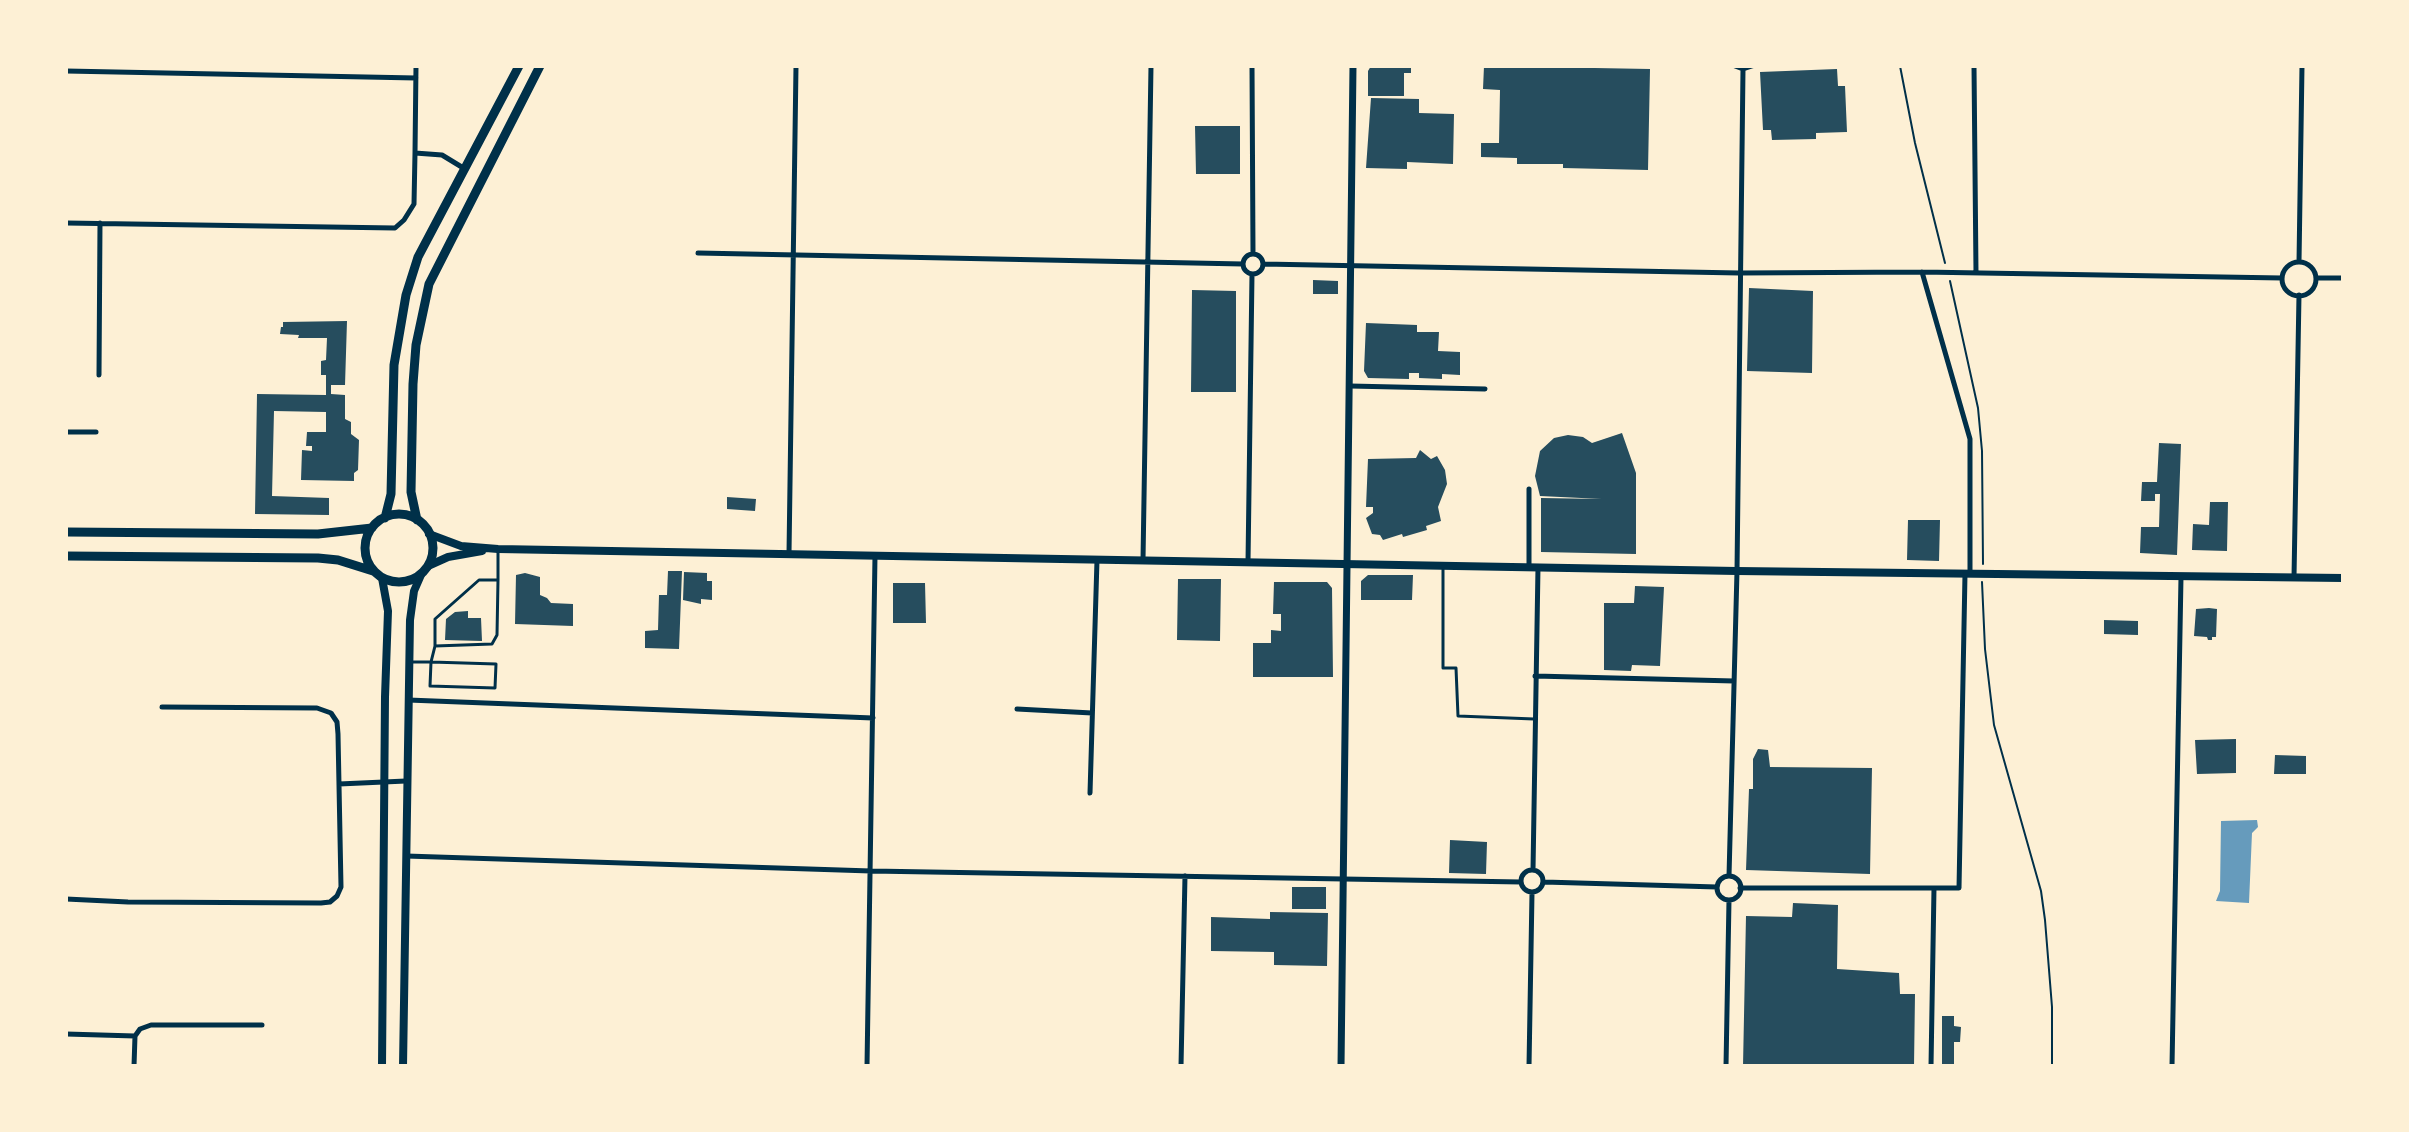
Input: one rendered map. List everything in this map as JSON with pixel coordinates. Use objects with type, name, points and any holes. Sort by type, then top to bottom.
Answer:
[{"type":"highway","points":[[385,518],[391,494],[394,365],[406,295],[418,257],[519,66]]},
{"type":"highway","points":[[66,556],[318,558],[338,560],[373,571],[382,578],[401,582],[424,570],[433,547],[429,534],[417,520],[411,492],[416,345],[429,284],[540,66]]},
{"type":"highway","points":[[510,84],[526,93]]},
{"type":"highway","points":[[418,257],[437,266]]},
{"type":"highway","points":[[373,571],[365,545],[372,528],[385,518],[398,515],[417,520]]},
{"type":"highway","points":[[66,532],[318,534],[372,528]]},
{"type":"main road","points":[[429,534],[461,546],[498,549],[1737,571],[2343,578]]},
{"type":"main road","points":[[403,1066],[410,606],[424,570],[448,557],[498,549]]},
{"type":"main road","points":[[382,578],[388,611],[382,1066]]},
{"type":"street","points":[[66,223],[395,228],[414,204],[416,66]]},
{"type":"street","points":[[789,554],[796,66]]},
{"type":"street","points":[[1143,560],[1151,66]]},
{"type":"street","points":[[1252,66],[1253,254]]},
{"type":"street","points":[[1341,1066],[1353,66]]},
{"type":"street","points":[[1735,66],[1743,69],[1752,66]]},
{"type":"street","points":[[1974,66],[1976,273]]},
{"type":"street","points":[[2299,262],[2302,66]]},
{"type":"street","points":[[1729,876],[1737,571],[1743,69]]},
{"type":"street","points":[[66,71],[416,78]]},
{"type":"street","points":[[415,153],[442,155],[466,170]]},
{"type":"street","points":[[99,375],[100,223]]},
{"type":"street","points":[[698,253],[1243,264]]},
{"type":"street","points":[[1253,254],[1259,256],[1263,264],[1261,271],[1252,274],[1243,264],[1247,256],[1253,254]]},
{"type":"street","points":[[2299,262],[2311,267],[2316,278],[2310,291],[2299,295],[2287,290],[2282,278],[2288,266],[2299,262]]},
{"type":"street","points":[[1263,264],[1739,273],[1922,272],[2282,278]]},
{"type":"street","points":[[1740,888],[1959,888],[1970,439],[1922,272]]},
{"type":"street","points":[[1248,562],[1252,274]]},
{"type":"street","points":[[2316,278],[2343,278]]},
{"type":"street","points":[[2294,577],[2299,295]]},
{"type":"street","points":[[1349,386],[1485,389]]},
{"type":"street","points":[[66,432],[96,432]]},
{"type":"street","points":[[1529,489],[1534,567],[1533,870]]},
{"type":"street","points":[[867,1066],[875,556]]},
{"type":"street","points":[[1090,793],[1097,560]]},
{"type":"street","points":[[2172,1066],[2181,577]]},
{"type":"street","points":[[1535,676],[1734,681]]},
{"type":"street","points":[[408,700],[873,718]]},
{"type":"street","points":[[66,899],[330,902],[337,896],[341,887],[338,727],[328,710],[162,707]]},
{"type":"street","points":[[1017,709],[1092,713]]},
{"type":"street","points":[[339,784],[406,781]]},
{"type":"street","points":[[405,856],[871,871],[1521,882]]},
{"type":"street","points":[[1532,893],[1523,888],[1521,882],[1523,875],[1533,870]]},
{"type":"street","points":[[1533,870],[1544,882]]},
{"type":"street","points":[[1181,1066],[1185,876]]},
{"type":"street","points":[[1717,887],[1722,878],[1736,878],[1740,888],[1738,895],[1729,900]]},
{"type":"street","points":[[1544,882],[1717,887]]},
{"type":"street","points":[[1532,893],[1541,889],[1544,882]]},
{"type":"street","points":[[1717,887],[1722,897],[1729,900]]},
{"type":"street","points":[[1931,1066],[1934,888]]},
{"type":"street","points":[[1529,1066],[1532,893]]},
{"type":"street","points":[[1726,1066],[1729,900]]},
{"type":"street","points":[[134,1066],[135,1036],[140,1029],[151,1025],[262,1025]]},
{"type":"street","points":[[66,1034],[135,1036]]},
{"type":"lane","points":[[435,646],[492,644],[497,635],[498,549]]},
{"type":"lane","points":[[1443,565],[1443,668],[1456,668],[1458,716],[1534,719]]},
{"type":"lane","points":[[409,662],[431,662],[496,664],[495,688],[430,686],[431,662],[435,646],[435,619],[479,580],[498,580]]},
{"type":"path","points":[[1900,66],[1915,143],[1978,408],[1982,451],[1985,649],[1994,725],[2041,891],[2052,1007],[2052,1066]]},
{"type":"water","points":[[2257,820],[2258,827],[2252,833],[2249,903],[2216,901],[2220,891],[2221,821]]},
{"type":"building","points":[[1371,66],[1411,66],[1411,73],[1404,73],[1404,96],[1368,96],[1368,71]]},
{"type":"building","points":[[1484,66],[1650,69],[1648,170],[1563,168],[1563,164],[1517,164],[1517,158],[1481,157],[1481,143],[1499,143],[1500,90],[1483,89]]},
{"type":"building","points":[[1837,69],[1838,86],[1845,86],[1847,132],[1816,133],[1816,139],[1772,140],[1771,130],[1763,130],[1760,72]]},
{"type":"building","points":[[1371,98],[1419,99],[1419,113],[1454,114],[1453,164],[1407,162],[1407,169],[1366,168]]},
{"type":"building","points":[[1195,126],[1240,126],[1240,174],[1196,174]]},
{"type":"building","points":[[1313,280],[1338,281],[1338,294],[1313,294]]},
{"type":"building","points":[[1749,288],[1813,291],[1812,373],[1747,371]]},
{"type":"building","points":[[1192,290],[1236,291],[1236,392],[1191,392]]},
{"type":"building","points":[[347,321],[345,385],[331,385],[331,394],[345,395],[345,419],[351,422],[351,434],[359,440],[358,470],[354,473],[354,481],[301,480],[302,450],[312,451],[312,446],[306,446],[307,432],[326,432],[326,412],[274,411],[272,496],[329,498],[329,515],[255,514],[257,394],[326,395],[326,375],[321,375],[321,361],[326,360],[327,338],[298,338],[299,335],[280,334],[283,322]]},
{"type":"building","points":[[1366,323],[1417,325],[1417,332],[1439,332],[1438,351],[1460,352],[1460,375],[1442,374],[1442,379],[1419,378],[1419,373],[1409,373],[1409,379],[1368,378],[1364,371]]},
{"type":"building","points":[[1622,433],[1636,473],[1636,554],[1541,552],[1541,498],[1602,499],[1540,496],[1535,476],[1540,451],[1554,438],[1568,435],[1583,437],[1592,443]]},
{"type":"building","points":[[2159,443],[2181,444],[2177,555],[2140,553],[2141,527],[2159,527],[2160,494],[2155,494],[2155,501],[2141,501],[2142,482],[2157,482]]},
{"type":"building","points":[[1420,450],[1431,459],[1437,456],[1445,470],[1447,484],[1438,507],[1441,521],[1426,526],[1427,530],[1383,540],[1380,535],[1372,534],[1366,518],[1373,513],[1373,507],[1366,507],[1368,459],[1416,458]]},
{"type":"building","points":[[727,497],[756,499],[755,511],[727,509]]},
{"type":"building","points":[[2210,502],[2228,502],[2227,551],[2192,550],[2193,524],[2209,525]]},
{"type":"building","points":[[1908,520],[1940,520],[1939,561],[1907,560]]},
{"type":"building","points":[[668,571],[682,571],[679,649],[645,648],[645,631],[658,630],[659,595],[667,595]]},
{"type":"building","points":[[684,572],[707,573],[707,581],[712,581],[712,600],[701,599],[701,604],[683,600]]},
{"type":"building","points":[[525,573],[540,577],[540,595],[551,603],[573,604],[573,626],[515,624],[516,575]]},
{"type":"building","points":[[1368,575],[1413,575],[1412,600],[1361,600],[1361,581]]},
{"type":"building","points":[[1178,579],[1221,579],[1220,641],[1177,640]]},
{"type":"building","points":[[1274,582],[1327,582],[1332,588],[1333,677],[1253,677],[1253,643],[1271,643],[1271,630],[1281,631],[1281,614],[1273,614]]},
{"type":"building","points":[[893,583],[925,583],[926,623],[893,623]]},
{"type":"building","points":[[1635,586],[1664,587],[1660,666],[1632,665],[1631,671],[1604,670],[1604,603],[1634,603]]},
{"type":"building","points":[[2196,609],[2217,609],[2216,637],[2212,640],[2194,636]]},
{"type":"building","points":[[468,611],[468,618],[481,618],[482,641],[445,640],[446,619],[455,612]]},
{"type":"building","points":[[2104,620],[2138,621],[2138,635],[2104,634]]},
{"type":"building","points":[[2236,739],[2236,773],[2197,774],[2195,740]]},
{"type":"building","points":[[1758,749],[1768,750],[1770,767],[1872,768],[1870,874],[1746,870],[1749,789],[1753,789],[1753,759]]},
{"type":"building","points":[[2275,755],[2306,756],[2306,774],[2274,774]]},
{"type":"building","points":[[1450,840],[1487,842],[1486,874],[1449,873]]},
{"type":"building","points":[[1292,887],[1326,887],[1326,909],[1292,909]]},
{"type":"building","points":[[1793,903],[1838,905],[1837,969],[1899,973],[1900,994],[1915,994],[1914,1066],[1743,1066],[1746,916],[1792,917]]},
{"type":"building","points":[[1270,912],[1328,913],[1327,966],[1274,965],[1274,952],[1211,951],[1211,917],[1270,919]]},
{"type":"building","points":[[1942,1016],[1954,1016],[1954,1026],[1961,1027],[1960,1042],[1954,1042],[1954,1065],[1942,1065]]}]
